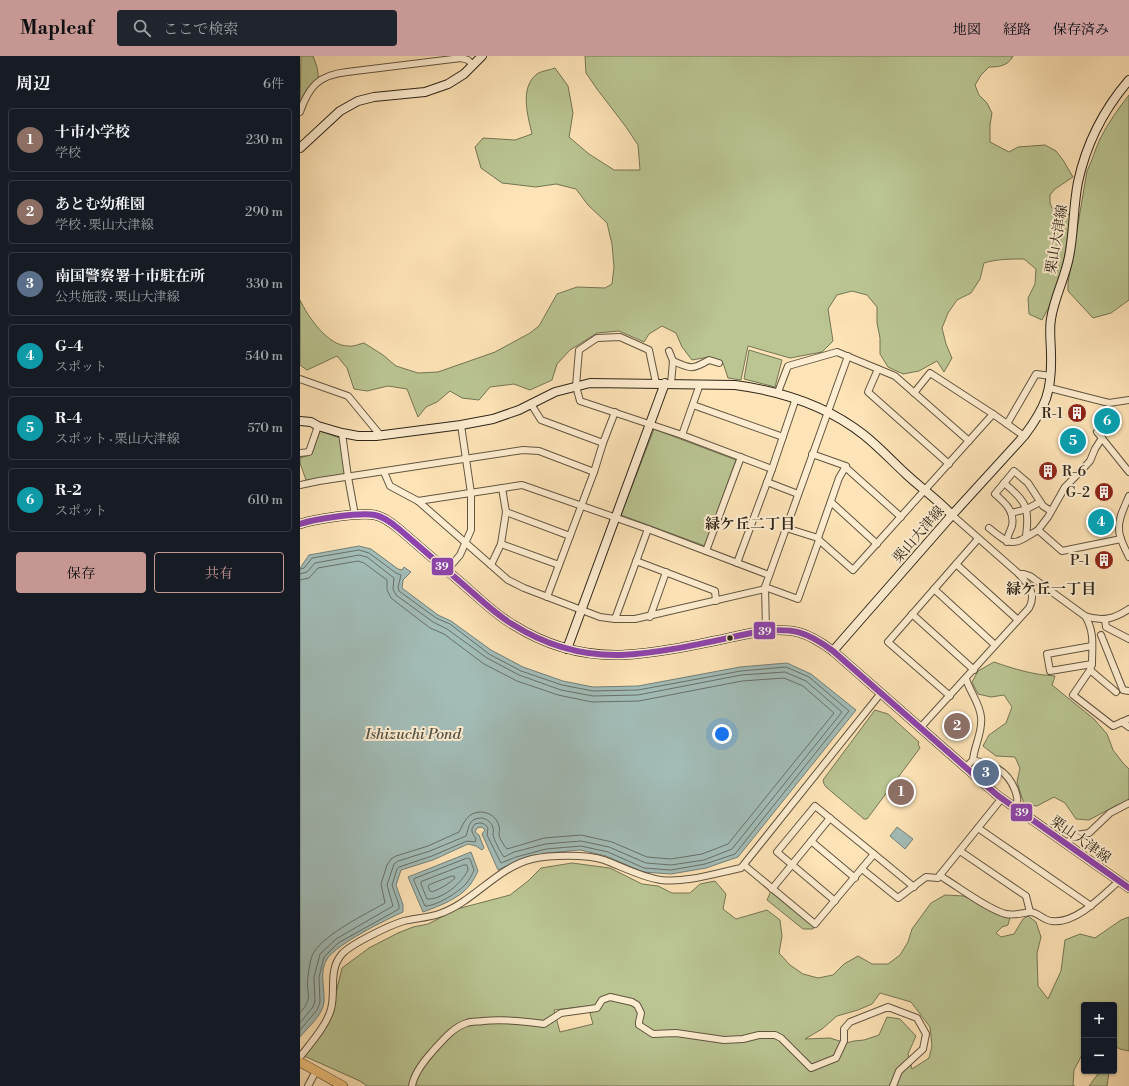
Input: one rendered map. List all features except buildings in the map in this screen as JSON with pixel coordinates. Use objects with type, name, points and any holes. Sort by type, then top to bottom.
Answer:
[{"type":"main road","points":[[300,1062],[343,1086]]},
{"type":"street","points":[[300,148],[340,111],[358,101],[374,97],[425,92],[448,84],[464,74],[482,56]]},
{"type":"street","points":[[300,112],[306,97],[312,88],[328,75],[461,58],[468,60],[473,64]]},
{"type":"street","name":"栗山大津線","points":[[1129,80],[1111,103],[1101,120],[1085,156],[1078,183],[1069,256],[1051,319],[1050,388],[1042,409],[1024,436],[952,515],[833,651],[964,768],[1015,808],[1129,888]]},
{"type":"street","points":[[664,383],[649,350],[620,336],[597,338],[580,350],[576,386],[580,401],[682,435],[772,469]]},
{"type":"street","points":[[568,649],[673,361],[669,351]]},
{"type":"street","points":[[778,392],[788,366],[837,352],[895,376],[969,441]]},
{"type":"street","points":[[766,630],[765,588],[848,356]]},
{"type":"street","points":[[673,361],[689,368],[696,368],[709,360],[719,363]]},
{"type":"street","points":[[878,369],[868,392],[949,464]]},
{"type":"street","points":[[914,393],[930,373],[1024,436]]},
{"type":"street","points":[[1007,424],[1036,374],[1051,376]]},
{"type":"street","points":[[300,379],[348,396],[380,436]]},
{"type":"street","points":[[300,421],[311,422],[318,426],[342,433],[358,436],[380,436],[479,422],[505,415],[555,392],[590,383],[734,385],[778,392],[811,404],[847,423],[864,436],[1019,574],[1031,588],[1033,597],[1029,608],[920,728]]},
{"type":"street","points":[[682,435],[700,384]]},
{"type":"street","points":[[1050,388],[1109,403],[1129,400]]},
{"type":"street","points":[[737,563],[772,469],[796,398]]},
{"type":"street","points":[[531,404],[541,420],[603,443]]},
{"type":"street","points":[[693,405],[783,437]]},
{"type":"street","points":[[547,597],[615,412]]},
{"type":"street","points":[[786,528],[819,539],[853,570],[993,414]]},
{"type":"street","points":[[447,570],[460,555],[471,530],[471,493],[461,425]]},
{"type":"street","points":[[300,453],[309,452],[318,426]]},
{"type":"street","points":[[1098,432],[1129,472]]},
{"type":"street","points":[[342,433],[355,515]]},
{"type":"street","points":[[989,528],[1006,542],[1015,543],[1038,530],[1066,487],[1090,461],[1102,438]]},
{"type":"street","points":[[300,485],[531,450],[550,455],[594,472]]},
{"type":"street","points":[[812,454],[846,466],[901,517]]},
{"type":"street","points":[[706,551],[740,457]]},
{"type":"street","points":[[384,472],[390,486],[418,500],[508,580],[524,588],[600,617],[635,619],[650,617],[765,588],[798,599],[839,478],[846,466]]},
{"type":"street","points":[[1006,542],[1012,526],[1012,512],[1009,507],[995,494],[1014,471],[1028,483],[1043,506],[1051,511]]},
{"type":"street","points":[[767,482],[798,494]]},
{"type":"street","points":[[1004,483],[1019,497],[1027,509],[1028,522],[1026,536]]},
{"type":"street","points":[[418,500],[522,485],[648,529],[769,575]]},
{"type":"street","points":[[491,565],[501,544],[506,512],[502,488]]},
{"type":"street","points":[[1129,496],[1120,520],[1119,530],[1121,539],[1129,556]]},
{"type":"street","points":[[831,502],[877,544]]},
{"type":"street","points":[[1012,512],[1027,509],[1040,502]]},
{"type":"street","points":[[506,512],[570,536]]},
{"type":"street","points":[[300,524],[313,520],[355,515],[374,515],[391,522],[511,624],[541,640],[568,649],[595,654],[621,655],[655,652],[766,630],[782,629],[801,632],[818,639],[833,651]]},
{"type":"street","points":[[615,619],[648,529]]},
{"type":"street","points":[[1038,530],[1062,551],[1121,539]]},
{"type":"street","points":[[950,696],[888,642],[978,539]]},
{"type":"street","points":[[501,544],[559,565]]},
{"type":"street","points":[[636,561],[715,591],[716,601]]},
{"type":"street","points":[[956,564],[1018,620]]},
{"type":"street","points":[[650,617],[666,572]]},
{"type":"street","points":[[1019,574],[1030,576],[1085,616],[1105,620],[1129,609]]},
{"type":"street","points":[[934,589],[995,645]]},
{"type":"street","points":[[912,614],[974,670]]},
{"type":"street","points":[[1085,616],[1089,622],[1093,638],[1092,664],[1090,670],[1073,695],[1113,726],[1129,718]]},
{"type":"street","points":[[1105,620],[1106,627],[1129,639]]},
{"type":"street","points":[[1101,635],[1123,690],[1129,691]]},
{"type":"street","points":[[1092,646],[1047,654],[1050,671],[1092,664]]},
{"type":"street","points":[[1090,670],[1116,692]]},
{"type":"street","points":[[964,768],[973,760],[974,751],[981,728],[981,716],[966,679]]},
{"type":"street","points":[[300,1056],[325,1023],[331,1009],[332,979],[335,965],[343,953],[356,944],[388,927],[403,922],[436,915],[458,906],[503,872],[517,864],[532,859],[541,858],[572,856],[588,857],[605,860],[653,878],[672,880],[691,878],[741,868],[881,693]]},
{"type":"street","points":[[1122,722],[1129,727]]},
{"type":"street","points":[[973,760],[993,765],[1007,776],[1013,784],[1017,796],[1018,803],[1015,808]]},
{"type":"street","points":[[862,869],[898,898],[926,878],[938,878],[1002,798]]},
{"type":"street","points":[[1065,844],[1076,834],[1089,833],[1110,813],[1129,803]]},
{"type":"street","points":[[835,901],[777,852],[815,806],[914,887]]},
{"type":"street","points":[[772,889],[830,818]]},
{"type":"street","points":[[978,828],[1091,906]]},
{"type":"street","points":[[811,841],[854,878]]},
{"type":"street","points":[[960,851],[1026,896],[1030,912]]},
{"type":"street","points":[[744,865],[816,924],[874,854]]},
{"type":"street","points":[[940,875],[997,911],[1006,914],[1030,912],[1054,922],[1065,920],[1091,906],[1119,881]]},
{"type":"street","points":[[412,1086],[420,1067],[447,1035],[458,1027],[468,1023],[504,1020],[523,1020],[544,1024],[561,1013],[597,1008],[602,1000],[610,997],[632,1002],[637,1005],[641,1013],[641,1017],[638,1022],[639,1025],[653,1034],[676,1033],[724,1040],[743,1039],[759,1035],[775,1035],[781,1038],[811,1068],[836,1058],[844,1041],[844,1029],[850,1022],[888,1007],[917,1018],[926,1034],[923,1049],[899,1071],[893,1086]]},
{"type":"street","points":[[308,1086],[316,1071]]},
{"type":"green space","points":[[301,56],[313,56],[317,67],[319,81],[300,109]]},
{"type":"green space","points":[[585,56],[1013,56],[1006,64],[996,67],[989,67],[981,75],[975,85],[979,95],[987,103],[992,113],[990,142],[1009,152],[1018,147],[1045,145],[1056,151],[1073,177],[1055,189],[1050,195],[1050,203],[1052,208],[1070,215],[1061,276],[1055,295],[1042,320],[1029,314],[1028,298],[1035,284],[1036,269],[1024,259],[1004,260],[984,263],[980,279],[971,293],[957,300],[948,313],[942,328],[946,344],[952,358],[944,372],[937,361],[919,371],[903,374],[888,367],[880,354],[877,307],[867,295],[852,291],[837,295],[828,309],[833,341],[822,352],[790,358],[748,346],[741,380],[728,378],[723,363],[709,357],[692,360],[682,347],[676,333],[662,326],[649,334],[644,342],[619,331],[597,333],[570,350],[557,364],[552,380],[530,390],[514,384],[490,387],[479,400],[462,398],[450,391],[437,402],[426,407],[418,417],[407,389],[388,386],[367,391],[354,389],[347,368],[337,356],[307,370],[300,365],[300,300],[313,322],[333,341],[341,345],[350,346],[364,343],[383,355],[396,366],[418,373],[438,372],[495,352],[530,333],[539,326],[557,294],[577,287],[605,288],[612,284],[614,267],[612,244],[607,223],[588,205],[576,189],[556,184],[536,187],[502,183],[481,168],[475,147],[483,138],[515,140],[532,134],[526,102],[528,87],[531,80],[537,74],[555,68],[568,86],[573,113],[569,137],[589,154],[614,170],[640,170],[638,145],[586,73]]},
{"type":"green space","points":[[1129,95],[1129,300],[1111,313],[1093,318],[1068,291],[1068,283],[1087,171],[1103,133],[1113,116]]},
{"type":"green space","points":[[749,350],[782,360],[775,387],[744,379]]},
{"type":"green space","points":[[654,429],[736,460],[705,546],[621,515]]},
{"type":"green space","points":[[320,431],[340,438],[346,475],[306,480],[300,463],[300,458],[312,454]]},
{"type":"green space","points":[[994,662],[1024,671],[1055,676],[1052,685],[1094,719],[1107,734],[1113,750],[1129,769],[1129,801],[1117,805],[1089,820],[1076,819],[1065,803],[1054,797],[1037,806],[1024,804],[1017,782],[1020,768],[1015,757],[996,756],[983,746],[989,735],[1006,723],[1012,707],[1004,695],[991,697],[978,694],[972,682],[978,671]]},
{"type":"green space","points":[[875,710],[888,714],[919,742],[918,744],[920,748],[867,819],[864,819],[826,787],[823,780]]},
{"type":"green space","points":[[572,863],[610,868],[642,884],[658,886],[672,893],[690,893],[700,884],[715,881],[726,894],[723,909],[736,919],[767,910],[780,920],[782,936],[779,953],[790,965],[803,974],[818,978],[833,975],[844,964],[858,956],[872,964],[888,964],[900,955],[908,942],[912,929],[931,903],[945,895],[964,896],[994,913],[1010,917],[1008,925],[1002,927],[996,933],[1001,937],[1014,934],[1023,919],[1028,916],[1036,922],[1041,937],[1037,953],[1038,986],[1048,999],[1061,971],[1065,940],[1080,934],[1095,938],[1121,920],[1129,917],[1129,1051],[1117,1048],[1117,1002],[1081,1002],[1081,1057],[1074,1070],[1073,1086],[367,1086],[360,1081],[304,1056],[331,1014],[342,968],[369,948],[398,933],[413,927],[428,924],[457,909],[510,895],[528,881],[541,868]],"holes":[[[880,993],[911,1002],[930,1027],[932,1046],[929,1058],[912,1069],[908,1054],[916,1036],[900,1019],[887,1017],[879,1035],[864,1040],[846,1043],[830,1038],[805,1039],[822,1029],[837,1016],[872,1004]],[[588,1006],[593,1024],[560,1032],[554,1010]]]},
{"type":"green space","points":[[771,891],[814,927],[813,929],[803,929],[767,900]]},
{"type":"green space","points":[[1098,1074],[1109,1074],[1107,1086],[1089,1086]]},
{"type":"water","name":"Ishizuchi Pond","points":[[359,546],[371,549],[398,569],[402,570],[404,567],[411,572],[403,580],[402,588],[438,615],[451,621],[491,650],[523,667],[563,681],[593,687],[638,686],[740,667],[787,663],[811,674],[856,710],[738,857],[706,868],[671,874],[643,872],[606,856],[580,850],[547,853],[517,861],[498,870],[482,834],[485,830],[482,827],[477,828],[475,832],[479,835],[484,848],[482,850],[476,846],[468,844],[433,860],[401,870],[396,885],[403,905],[403,912],[374,926],[341,946],[327,959],[323,969],[323,1007],[315,1021],[300,1037],[300,568],[309,555]]},
{"type":"water","points":[[897,827],[913,839],[905,849],[890,836]]},
{"type":"water","points":[[471,852],[478,871],[470,885],[455,898],[442,905],[423,912],[408,877]]},
{"type":"transit line","name":"39","points":[[300,524],[348,515],[368,514],[382,517],[388,520],[500,616],[537,638],[564,648],[592,654],[621,655],[656,652],[761,631],[782,630],[799,632],[807,635],[833,651],[997,795],[1129,888]]},
{"type":"place","name":"R-1","points":[[1077,413]]},
{"type":"place","name":"R-2","points":[[1107,421]]},
{"type":"place","name":"R-4","points":[[1073,441]]},
{"type":"place","name":"R-6","points":[[1048,471]]},
{"type":"place","name":"G-2","points":[[1104,492]]},
{"type":"place","name":"G-4","points":[[1101,522]]},
{"type":"place","name":"P-1","points":[[1104,560]]},
{"type":"place","name":"あとむ幼稚園","points":[[957,726]]},
{"type":"place","name":"南国警察署十市駐在所","points":[[986,773]]},
{"type":"place","name":"十市小学校","points":[[901,792]]},
{"type":"district","name":"緑ケ丘二丁目","points":[[750,524]]},
{"type":"district","name":"緑ケ丘一丁目","points":[[1051,589]]}]
